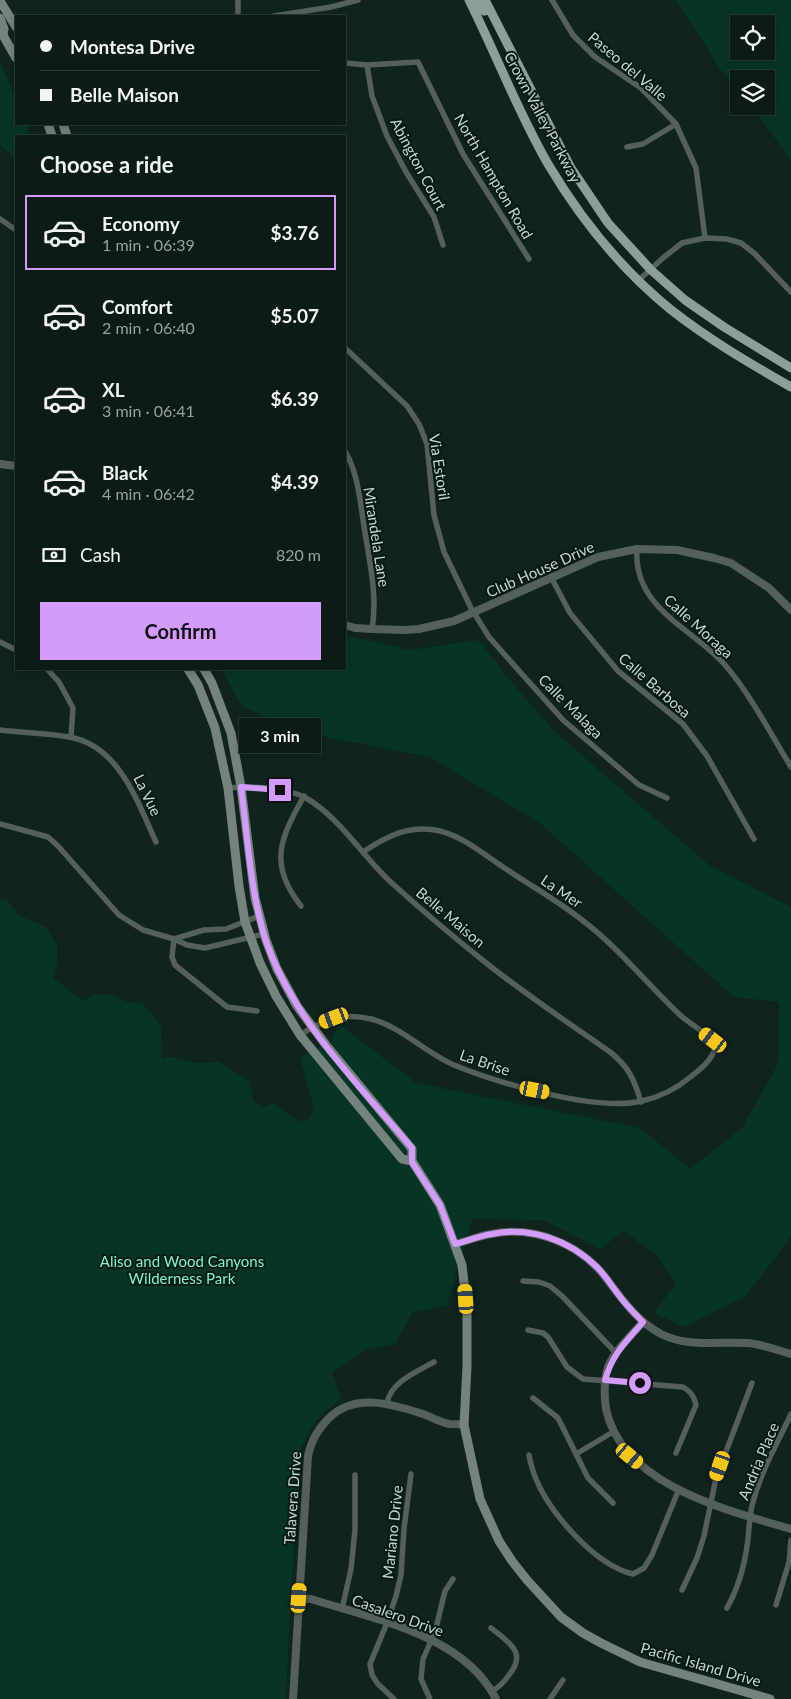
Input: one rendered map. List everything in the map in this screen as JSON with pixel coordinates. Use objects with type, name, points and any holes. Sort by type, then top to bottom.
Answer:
[{"type":"main road","name":"Crown Valley Parkway","points":[[469,0],[508,85],[548,163],[575,207],[616,258],[669,308],[718,344],[791,388]]},
{"type":"main road","points":[[477,0],[484,11],[490,10]]},
{"type":"main road","name":"Crown Valley Parkway","points":[[485,0],[554,137],[580,183],[608,223],[651,270],[685,300],[791,368]]},
{"type":"main road","points":[[0,1],[15,25]]},
{"type":"main road","points":[[0,18],[4,28],[1,32],[15,56]]},
{"type":"main road","name":"Pacific Island Drive","points":[[189,670],[198,685],[216,728],[228,788],[245,922],[260,963],[276,996],[300,1035],[402,1159],[412,1162]]},
{"type":"main road","name":"Pacific Island Drive","points":[[205,670],[212,683],[231,733],[241,787],[259,916],[277,969],[297,1006],[412,1148],[412,1162],[440,1205],[455,1244],[462,1265],[467,1309],[464,1424],[480,1499],[488,1519],[512,1561],[527,1580],[561,1617],[583,1634],[640,1662],[770,1699]]},
{"type":"street","points":[[238,0],[238,15]]},
{"type":"street","points":[[329,0],[331,7]]},
{"type":"street","points":[[280,15],[331,7],[358,0]]},
{"type":"street","name":"Paseo del Valle","points":[[552,0],[573,35],[595,57],[641,88],[676,124],[696,168],[705,238]]},
{"type":"street","name":"North Hampton Road","points":[[346,63],[367,65],[418,62],[463,154],[529,259]]},
{"type":"street","name":"Abington Court","points":[[367,65],[372,96],[387,136],[406,172],[434,217],[443,245]]},
{"type":"street","points":[[626,148],[643,144],[676,124]]},
{"type":"street","points":[[0,219],[15,229]]},
{"type":"street","points":[[638,280],[682,243],[705,238],[727,239],[742,243],[791,292]]},
{"type":"street","name":"Via Estoril","points":[[346,349],[407,406],[419,424],[427,444],[434,515],[444,552],[470,608],[474,612]]},
{"type":"street","name":"Mirandela Lane","points":[[346,453],[351,461],[358,493],[372,580],[374,616],[372,629]]},
{"type":"street","points":[[0,464],[15,466]]},
{"type":"street","name":"Club House Drive","points":[[346,625],[372,629],[419,629],[454,621],[598,557],[637,549],[677,550],[731,563],[769,588],[791,610]]},
{"type":"street","name":"Calle Moraga","points":[[637,549],[637,567],[647,593],[658,608],[702,643],[725,665],[753,705],[791,767]]},
{"type":"street","name":"Calle Barbosa","points":[[551,577],[570,613],[618,671],[683,724],[707,756],[754,839]]},
{"type":"street","name":"Calle Malaga","points":[[474,612],[489,637],[563,720],[639,785],[667,798]]},
{"type":"street","points":[[0,642],[15,650]]},
{"type":"street","points":[[49,670],[60,682],[73,708],[71,737]]},
{"type":"street","name":"La Vue","points":[[0,730],[71,737],[90,744],[107,757],[126,778],[156,842]]},
{"type":"street","name":"Belle Maison","points":[[228,788],[280,790],[304,796],[333,819],[394,885],[490,967],[621,1061],[634,1080],[641,1102]]},
{"type":"street","points":[[301,906],[290,891],[282,875],[280,855],[290,821],[304,796]]},
{"type":"street","points":[[0,824],[48,837],[119,915],[143,930],[205,948],[264,934]]},
{"type":"street","name":"La Mer","points":[[363,852],[394,834],[423,829],[441,832],[475,848],[582,919],[622,956],[682,1017],[713,1040],[716,1048]]},
{"type":"street","points":[[174,938],[204,930],[226,929],[259,916]]},
{"type":"street","points":[[174,938],[172,958],[175,965],[227,1007],[257,1012]]},
{"type":"street","name":"La Brise","points":[[300,1035],[334,1018],[356,1017],[372,1019],[453,1064],[497,1080],[592,1102],[615,1104],[641,1102],[683,1084],[706,1063],[716,1048]]},
{"type":"street","points":[[455,1244],[492,1234],[511,1232],[531,1232],[551,1238],[582,1255],[598,1268],[627,1306],[643,1322],[660,1334],[675,1340],[694,1344],[749,1343],[791,1354]]},
{"type":"street","points":[[523,1281],[539,1282],[550,1286],[562,1296],[616,1353]]},
{"type":"street","points":[[643,1322],[616,1353],[609,1366],[605,1380],[605,1402],[613,1432],[630,1456],[657,1477],[711,1505],[791,1529]]},
{"type":"street","points":[[528,1330],[543,1333],[548,1337],[567,1367],[583,1379],[683,1387],[690,1392],[696,1406],[676,1453]]},
{"type":"street","points":[[387,1404],[389,1394],[398,1384],[434,1362]]},
{"type":"street","points":[[682,1590],[697,1558],[704,1536],[716,1478],[752,1383]]},
{"type":"street","points":[[533,1398],[558,1418],[588,1478],[613,1503]]},
{"type":"street","name":"Talavera Drive","points":[[294,1699],[299,1598],[311,1442],[320,1427],[331,1416],[346,1407],[362,1402],[387,1404],[448,1424],[464,1424]]},
{"type":"street","name":"Andria Place","points":[[727,1608],[743,1572],[749,1517],[753,1500],[762,1475],[791,1414]]},
{"type":"street","points":[[576,1454],[613,1432]]},
{"type":"street","points":[[529,1455],[534,1474],[541,1487],[550,1503],[571,1530],[583,1544],[609,1564],[628,1573],[633,1574],[644,1568],[670,1514],[679,1489]]},
{"type":"street","name":"Mariano Drive","points":[[394,1699],[378,1684],[372,1675],[370,1664],[387,1623],[401,1575],[404,1529],[411,1474]]},
{"type":"street","points":[[342,1609],[351,1570],[355,1530],[355,1475]]},
{"type":"street","points":[[776,1605],[789,1562],[791,1540]]},
{"type":"street","points":[[430,1699],[420,1680],[423,1659],[432,1640],[445,1591],[453,1580]]},
{"type":"street","name":"Casalero Drive","points":[[299,1598],[311,1599],[387,1623],[432,1640],[468,1664],[481,1677],[494,1695]]},
{"type":"street","points":[[491,1628],[514,1648],[518,1657],[516,1667],[494,1695]]},
{"type":"street","points":[[550,1699],[563,1680]]},
{"type":"green space","points":[[675,0],[791,0],[791,160],[758,115],[775,115],[775,70],[730,70],[730,80],[719,68]]},
{"type":"green space","points":[[0,61],[15,97],[15,125],[26,125],[30,135],[15,135],[15,159],[0,144]]},
{"type":"green space","name":"Aliso and Wood Canyons Wilderness Park","points":[[346,636],[410,650],[479,640],[507,677],[555,732],[710,866],[791,907],[791,1237],[746,1296],[684,1327],[654,1313],[676,1283],[657,1255],[623,1231],[600,1249],[543,1220],[472,1219],[447,1305],[412,1313],[395,1344],[368,1349],[332,1372],[341,1400],[316,1421],[301,1449],[291,1588],[286,1699],[0,1699],[0,899],[7,900],[20,916],[46,927],[57,945],[57,964],[53,978],[81,999],[87,1000],[91,995],[112,995],[124,1001],[143,1004],[161,1025],[162,1059],[172,1057],[193,1063],[219,1062],[249,1081],[254,1102],[266,1107],[272,1103],[298,1121],[308,1120],[314,1109],[300,1057],[331,1042],[339,1024],[416,1083],[640,1128],[690,1169],[742,1128],[778,1064],[779,1002],[734,997],[540,823],[430,757],[295,731],[242,706],[222,670],[346,670]]},
{"type":"route","points":[[280,790],[241,787],[259,916],[277,969],[297,1006],[326,1045],[412,1148],[412,1162],[440,1205],[455,1244],[492,1234],[531,1232],[569,1246],[598,1268],[627,1306],[643,1322],[616,1353],[609,1366],[605,1380],[640,1383]]}]
